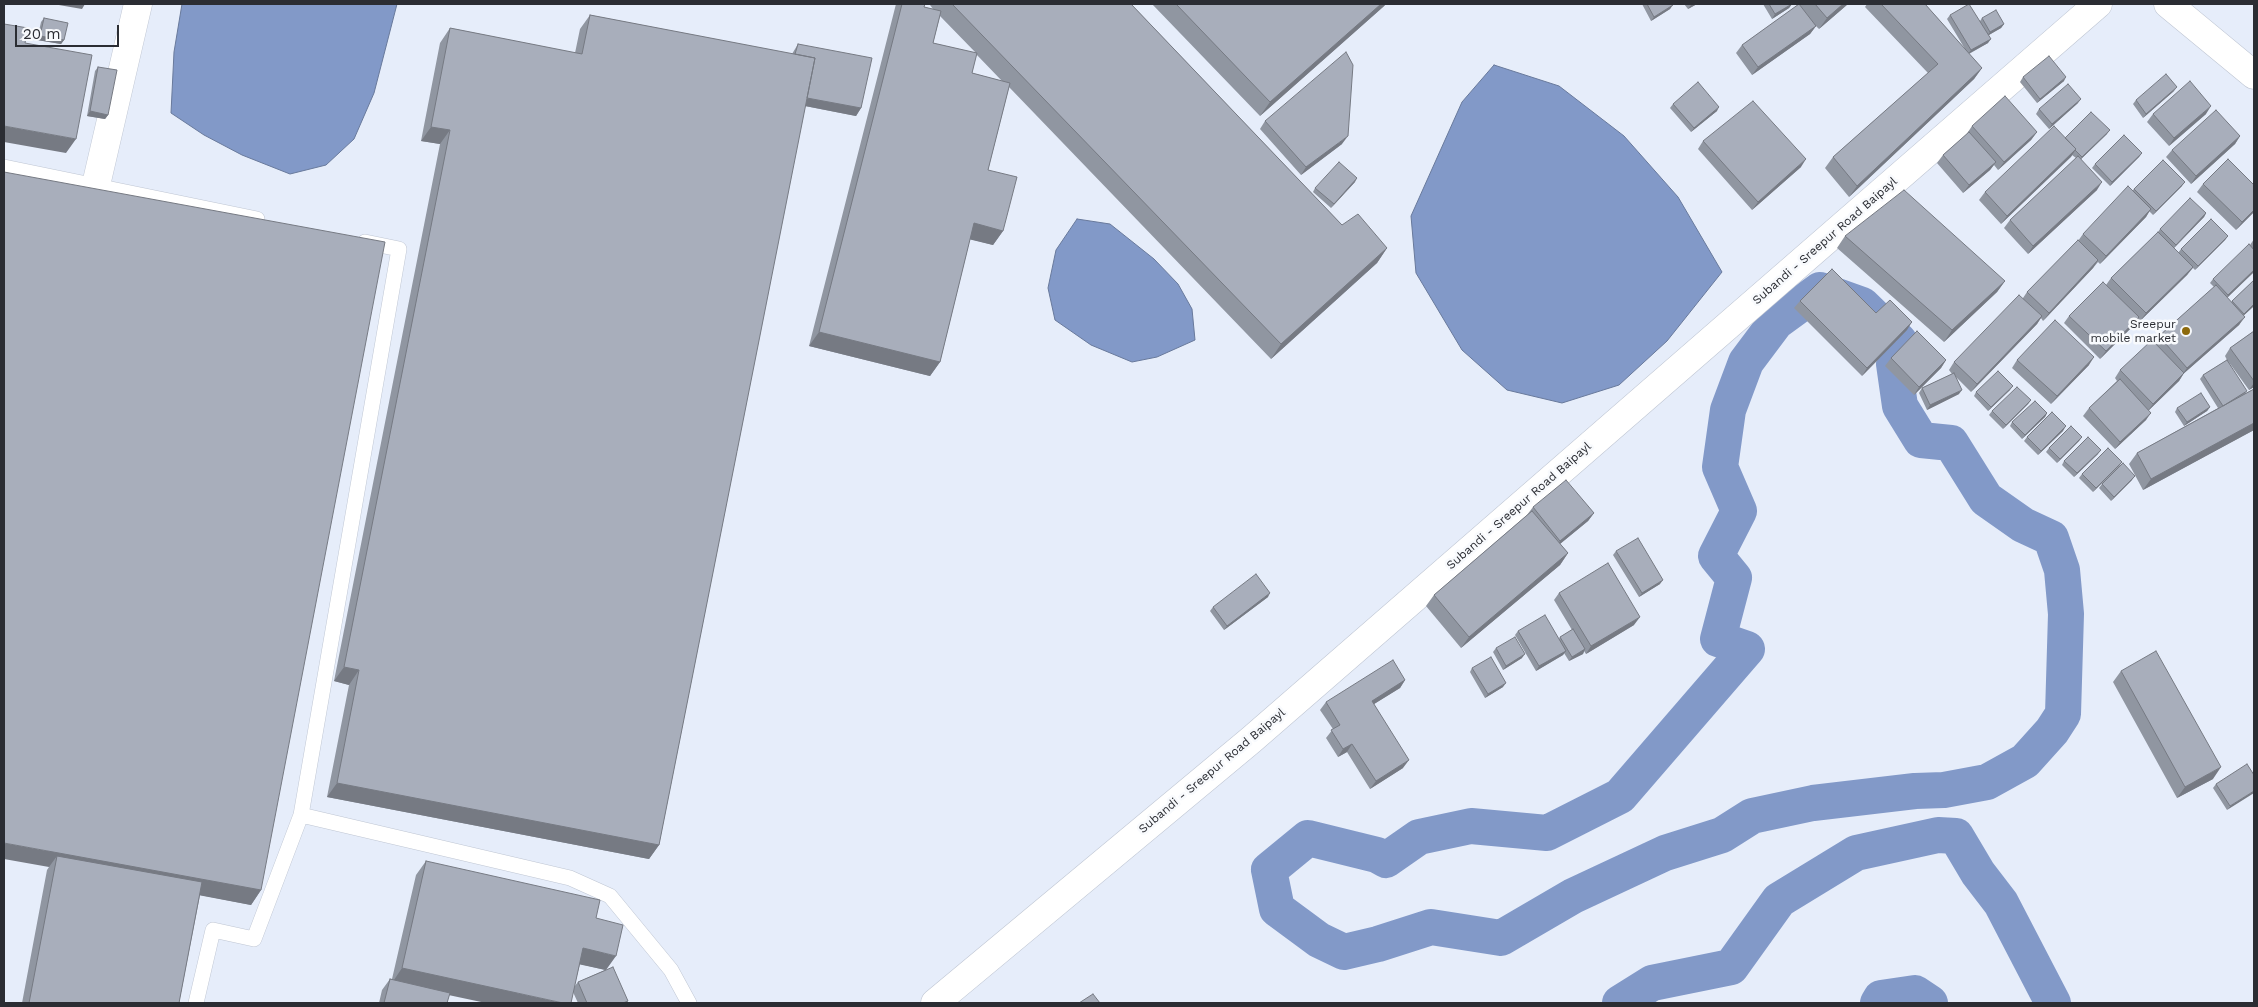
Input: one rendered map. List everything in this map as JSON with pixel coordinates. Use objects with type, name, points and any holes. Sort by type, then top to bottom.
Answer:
[{"type":"main road","points":[[96,185],[138,4]]},
{"type":"main road","name":"Subandi - Sreepur Road Baipayl","points":[[935,1003],[1258,733],[2098,4]]},
{"type":"main road","points":[[2168,4],[2254,75]]},
{"type":"lane","points":[[4,167],[272,222]]},
{"type":"lane","points":[[196,1003],[213,930],[254,939],[301,814],[399,249],[350,239]]},
{"type":"lane","points":[[301,814],[570,878],[610,896],[671,970],[689,1003]]},
{"type":"water","points":[[182,4],[397,4],[374,93],[354,139],[326,165],[290,174],[242,155],[204,135],[171,113],[174,52]]},
{"type":"water","points":[[1494,65],[1559,86],[1624,136],[1678,197],[1722,272],[1667,341],[1619,385],[1562,403],[1507,390],[1462,350],[1416,273],[1411,216],[1462,102]]},
{"type":"water","points":[[1077,219],[1110,224],[1154,259],[1178,284],[1192,309],[1195,340],[1157,357],[1132,362],[1091,345],[1055,320],[1048,288],[1056,250]]},
{"type":"building","points":[[902,4],[925,4],[924,7],[941,11],[933,43],[977,53],[972,73],[1010,83],[988,170],[1017,177],[1003,231],[974,223],[940,362],[819,332]]},
{"type":"building","points":[[952,4],[1131,4],[1342,225],[1358,214],[1387,248],[1281,344]]},
{"type":"building","points":[[1176,4],[1381,4],[1270,102]]},
{"type":"building","points":[[1647,4],[1672,4],[1673,5],[1654,17]]},
{"type":"building","points":[[1769,4],[1792,4],[1775,14]]},
{"type":"building","points":[[1799,4],[1816,26],[1758,67],[1742,45]]},
{"type":"building","points":[[1815,4],[1843,4],[1827,18]]},
{"type":"building","points":[[1881,4],[1925,4],[1982,68],[1857,186],[1833,157],[1938,64]]},
{"type":"building","points":[[1969,4],[1991,39],[1971,50],[1950,15]]},
{"type":"building","points":[[1996,10],[2004,24],[1990,32],[1982,18]]},
{"type":"building","points":[[590,15],[815,58],[659,845],[337,783],[359,670],[344,667],[450,130],[431,127],[450,28],[582,54]]},
{"type":"building","points":[[44,18],[68,23],[64,40],[40,36]]},
{"type":"building","points":[[4,24],[28,28],[25,43],[92,55],[76,139],[4,126]]},
{"type":"building","points":[[798,44],[872,58],[861,108],[807,98],[815,58],[795,54]]},
{"type":"building","points":[[1346,52],[1353,65],[1348,136],[1306,167],[1265,121]]},
{"type":"building","points":[[2049,56],[2066,77],[2040,99],[2023,77]]},
{"type":"building","points":[[98,67],[117,70],[108,115],[90,111]]},
{"type":"building","points":[[2166,74],[2177,87],[2146,114],[2136,100]]},
{"type":"building","points":[[2190,81],[2211,106],[2174,138],[2153,114]]},
{"type":"building","points":[[1698,82],[1719,107],[1694,128],[1673,104]]},
{"type":"building","points":[[2068,84],[2081,99],[2052,124],[2039,109]]},
{"type":"building","points":[[2005,96],[2037,132],[2004,162],[1972,126]]},
{"type":"building","points":[[1753,101],[1806,159],[1758,202],[1703,141]]},
{"type":"building","points":[[2216,110],[2240,136],[2196,176],[2172,150]]},
{"type":"building","points":[[2091,112],[2110,130],[2082,157],[2065,138]]},
{"type":"building","points":[[2054,126],[2076,149],[2007,216],[1985,192]]},
{"type":"building","points":[[1969,132],[1996,162],[1969,185],[1943,155]]},
{"type":"building","points":[[2124,135],[2142,153],[2112,182],[2095,164]]},
{"type":"building","points":[[2078,156],[2102,182],[2033,246],[2010,220]]},
{"type":"building","points":[[2228,159],[2254,185],[2254,210],[2242,222],[2203,184]]},
{"type":"building","points":[[2163,160],[2185,182],[2156,211],[2134,189]]},
{"type":"building","points":[[1339,162],[1357,178],[1334,204],[1315,188]]},
{"type":"building","points":[[4,172],[385,242],[261,890],[4,843]]},
{"type":"building","points":[[2128,186],[2151,209],[2106,256],[2083,234]]},
{"type":"building","points":[[1904,190],[2005,281],[1952,330],[1845,236]]},
{"type":"building","points":[[2190,198],[2206,213],[2176,245],[2160,229]]},
{"type":"building","points":[[2211,219],[2228,236],[2198,266],[2181,249]]},
{"type":"building","points":[[2158,232],[2193,267],[2146,313],[2111,278]]},
{"type":"building","points":[[2078,240],[2098,260],[2049,313],[2027,292]]},
{"type":"building","points":[[2249,244],[2254,250],[2254,270],[2228,295],[2213,279]]},
{"type":"building","points":[[1832,269],[1876,313],[1890,300],[1912,322],[1867,368],[1800,301]]},
{"type":"building","points":[[2254,280],[2254,304],[2244,314],[2232,301]]},
{"type":"building","points":[[2103,282],[2139,317],[2106,351],[2069,316]]},
{"type":"building","points":[[2216,285],[2245,317],[2187,368],[2159,336]]},
{"type":"building","points":[[2019,295],[2042,316],[1977,384],[1954,362]]},
{"type":"building","points":[[2055,320],[2094,357],[2057,396],[2017,360]]},
{"type":"building","points":[[1917,331],[1946,360],[1919,387],[1891,358]]},
{"type":"building","points":[[2254,331],[2254,381],[2230,348]]},
{"type":"building","points":[[2152,340],[2184,373],[2153,404],[2120,370]]},
{"type":"building","points":[[2227,360],[2247,391],[2223,406],[2203,375]]},
{"type":"building","points":[[1998,371],[2013,386],[1991,407],[1976,392]]},
{"type":"building","points":[[1954,373],[1962,390],[1930,405],[1922,388]]},
{"type":"building","points":[[2120,379],[2151,413],[2120,442],[2089,408]]},
{"type":"building","points":[[2017,387],[2031,400],[2006,425],[1992,411]]},
{"type":"building","points":[[2254,389],[2254,423],[2151,479],[2137,453]]},
{"type":"building","points":[[2201,393],[2210,407],[2187,422],[2177,408]]},
{"type":"building","points":[[2035,401],[2047,413],[2025,435],[2012,422]]},
{"type":"building","points":[[2052,412],[2066,426],[2041,451],[2027,437]]},
{"type":"building","points":[[2071,426],[2082,437],[2060,459],[2049,448]]},
{"type":"building","points":[[2088,437],[2101,450],[2077,473],[2064,461]]},
{"type":"building","points":[[2108,448],[2122,462],[2096,488],[2082,474]]},
{"type":"building","points":[[2123,463],[2135,476],[2114,497],[2102,484]]},
{"type":"building","points":[[1566,480],[1594,513],[1560,541],[1533,507]]},
{"type":"building","points":[[1532,511],[1568,553],[1469,637],[1434,595]]},
{"type":"building","points":[[1638,538],[1663,580],[1642,593],[1616,551]]},
{"type":"building","points":[[1608,563],[1640,617],[1591,646],[1559,593]]},
{"type":"building","points":[[1256,574],[1270,593],[1227,626],[1213,607]]},
{"type":"building","points":[[1545,615],[1566,651],[1539,666],[1518,631]]},
{"type":"building","points":[[1573,629],[1585,649],[1572,657],[1560,637]]},
{"type":"building","points":[[1515,637],[1525,654],[1506,666],[1496,648]]},
{"type":"building","points":[[2156,651],[2221,767],[2185,787],[2121,671]]},
{"type":"building","points":[[1491,657],[1506,683],[1488,694],[1472,668]]},
{"type":"building","points":[[1393,660],[1405,680],[1372,701],[1409,760],[1376,781],[1352,744],[1343,749],[1331,730],[1340,725],[1326,702]]},
{"type":"building","points":[[2247,764],[2254,775],[2254,791],[2230,806],[2216,784]]},
{"type":"building","points":[[57,856],[202,882],[179,1003],[29,1003]]},
{"type":"building","points":[[426,861],[600,900],[596,918],[623,925],[616,956],[583,948],[571,1003],[563,1003],[402,968]]},
{"type":"building","points":[[613,967],[628,1001],[623,1003],[587,1003],[578,982]]},
{"type":"building","points":[[390,979],[450,993],[447,1003],[384,1003]]},
{"type":"building","points":[[1093,994],[1100,1003],[1079,1003]]},
{"type":"waterway","points":[[1820,290],[1862,305],[1899,341],[1894,364],[1900,406],[1921,440],[1951,443],[1986,499],[2023,525],[2051,538],[2062,570],[2066,614],[2063,714],[2052,731],[2025,761],[1987,782],[1944,790],[1915,791],[1813,803],[1752,816],[1722,835],[1665,853],[1573,896],[1501,938],[1431,927],[1378,944],[1344,952],[1319,940],[1277,909],[1269,870],[1308,838],[1377,855],[1386,860],[1419,837],[1471,826],[1547,833],[1620,796],[1747,649],[1718,639],[1734,578],[1716,556],[1739,511],[1720,467],[1728,410],[1746,362],[1776,322],[1820,290]]},
{"type":"waterway","points":[[1620,1003],[1652,983],[1731,967],[1779,900],[1856,853],[1938,835],[1956,836],[1978,873],[2001,903],[2053,1003]]},
{"type":"waterway","points":[[1878,1003],[1881,998],[1915,993],[1930,1003]]},
{"type":"place","name":"Sreepur mobile market","points":[[2186,331]]}]
